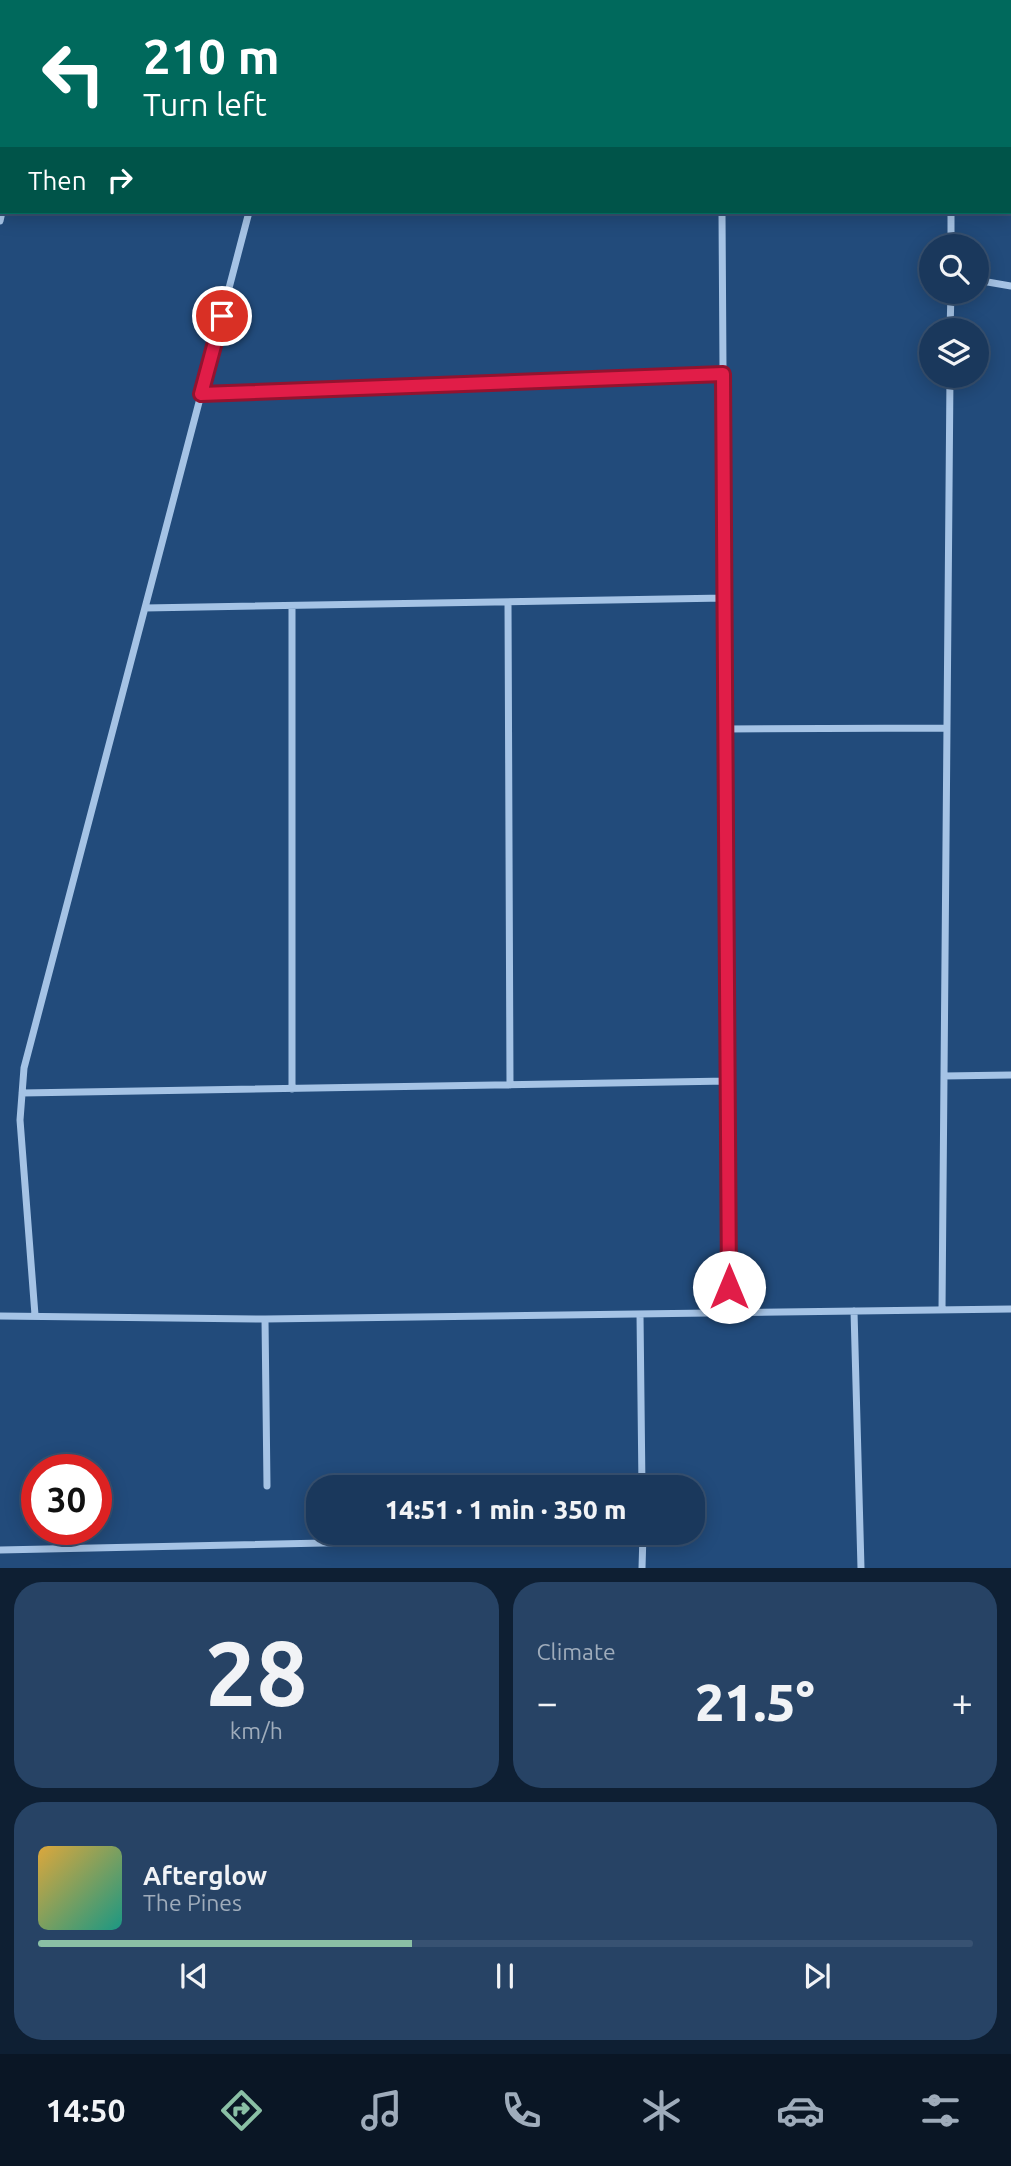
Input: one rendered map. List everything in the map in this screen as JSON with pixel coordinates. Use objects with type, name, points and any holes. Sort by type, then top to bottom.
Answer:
[{"type":"street","points":[[35,1315],[21,1145],[24,1068],[248,214]]},
{"type":"street","points":[[722,214],[729,1312]]},
{"type":"street","points":[[951,214],[951,234]]},
{"type":"street","points":[[989,282],[1011,286]]},
{"type":"street","points":[[201,394],[723,374]]},
{"type":"street","points":[[942,1310],[950,388]]},
{"type":"street","points":[[145,608],[725,598]]},
{"type":"street","points":[[508,602],[510,1085]]},
{"type":"street","points":[[292,606],[292,1088]]},
{"type":"street","points":[[725,729],[947,728]]},
{"type":"street","points":[[944,1076],[1011,1075]]},
{"type":"street","points":[[22,1093],[728,1081]]},
{"type":"street","points":[[0,1316],[265,1318],[1011,1309]]},
{"type":"street","points":[[854,1311],[861,1567]]},
{"type":"street","points":[[640,1314],[642,1475]]},
{"type":"street","points":[[265,1318],[267,1486]]},
{"type":"street","points":[[0,1550],[306,1542]]},
{"type":"street","points":[[642,1567],[643,1545]]},
{"type":"route","points":[[222,316],[201,394],[723,374],[729,1287]]}]
